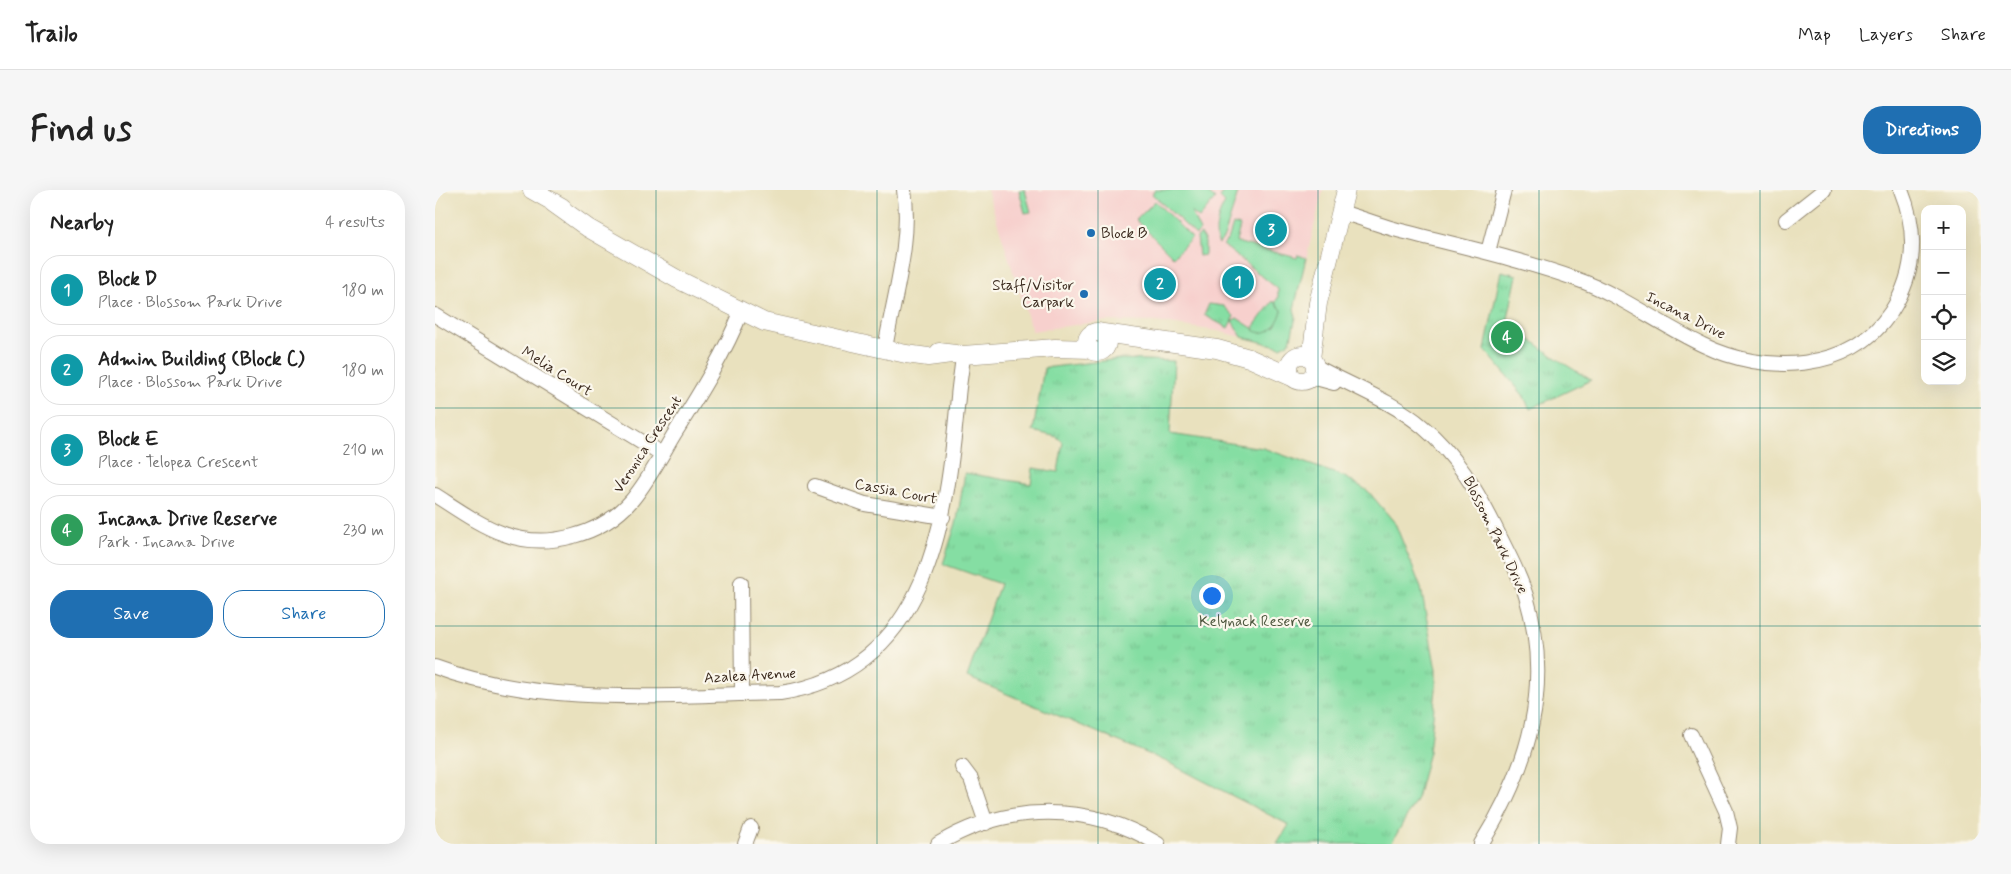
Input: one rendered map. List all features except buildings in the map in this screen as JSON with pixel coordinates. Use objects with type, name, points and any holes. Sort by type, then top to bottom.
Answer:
[{"type":"street","name":"Blossom Park Drive","points":[[532,190],[588,228],[629,249],[677,279],[740,310],[765,316],[798,330],[890,350],[916,349],[956,355],[1055,348],[1097,341],[1134,339],[1195,345],[1249,358],[1303,366],[1383,400],[1410,417],[1435,438],[1457,461],[1492,522],[1512,562],[1526,597],[1534,632],[1537,666],[1533,726],[1515,781],[1501,811],[1481,844]]},
{"type":"street","points":[[890,350],[905,225],[905,190]]},
{"type":"street","points":[[1303,366],[1346,190]]},
{"type":"street","points":[[1489,252],[1504,190]]},
{"type":"street","points":[[1787,220],[1825,190]]},
{"type":"street","name":"Incana Drive","points":[[1339,215],[1489,252],[1590,284],[1715,350],[1757,361],[1811,363],[1834,358],[1861,343],[1886,319],[1900,297],[1909,273],[1913,246],[1911,220],[1901,190]]},
{"type":"street","name":"Veronica Crescent","points":[[435,495],[484,525],[507,535],[533,540],[566,538],[596,528],[621,511],[638,492],[704,386],[740,310]]},
{"type":"street","name":"Melia Court","points":[[435,314],[662,454]]},
{"type":"street","name":"Azalea Avenue","points":[[435,667],[494,684],[552,693],[780,693],[812,686],[845,673],[874,652],[896,628],[910,605],[943,517],[955,441],[958,396],[954,372],[956,355]]},
{"type":"street","name":"Cassia Court","points":[[815,486],[865,504],[943,517]]},
{"type":"street","points":[[741,583],[742,694]]},
{"type":"street","points":[[1691,735],[1726,811],[1730,828],[1728,844]]},
{"type":"street","points":[[962,767],[971,779],[986,823]]},
{"type":"street","points":[[938,844],[986,823],[1023,814],[1074,813],[1122,825],[1158,844]]},
{"type":"street","points":[[745,844],[751,828]]},
{"type":"shaded area","points":[[987,190],[1323,190],[1294,309],[1296,317],[1290,342],[1281,347],[1218,331],[1156,322],[1104,321],[1032,331]]},
{"type":"green space","points":[[1019,190],[1025,190],[1031,212],[1025,213]]},
{"type":"green space","points":[[1155,190],[1205,190],[1215,199],[1199,218],[1191,212],[1200,231],[1196,235],[1152,194]]},
{"type":"green space","points":[[1223,190],[1239,190],[1224,237],[1219,244],[1216,229],[1225,203],[1220,198]]},
{"type":"green space","points":[[1155,201],[1192,238],[1173,257],[1136,220]]},
{"type":"green space","points":[[1233,224],[1240,226],[1236,242],[1297,258],[1298,255],[1306,258],[1294,309],[1296,317],[1290,342],[1281,347],[1242,337],[1232,321],[1237,318],[1260,333],[1275,326],[1282,310],[1275,302],[1278,298],[1278,289],[1223,245],[1228,240]]},
{"type":"green space","points":[[1201,234],[1205,242],[1205,255],[1199,256],[1197,237]]},
{"type":"green space","points":[[1501,271],[1517,275],[1507,323],[1563,363],[1591,380],[1530,409],[1523,395],[1485,350]]},
{"type":"green space","points":[[1273,301],[1282,310],[1276,324],[1265,332],[1255,331],[1254,326]]},
{"type":"green space","points":[[1209,304],[1224,306],[1234,316],[1228,328],[1204,315]]},
{"type":"green space","name":"Kelynack Reserve","points":[[1120,359],[1174,361],[1170,434],[1263,448],[1345,477],[1368,491],[1395,523],[1421,588],[1436,670],[1436,689],[1429,752],[1417,798],[1391,844],[1277,844],[1289,825],[1165,761],[967,677],[1000,584],[943,564],[957,520],[965,473],[1031,484],[1033,468],[1058,472],[1063,442],[1057,437],[1033,431],[1044,368]]},
{"type":"place","name":"Block E","points":[[1271,230]]},
{"type":"place","name":"Block B","points":[[1091,233]]},
{"type":"place","name":"Block D","points":[[1238,282]]},
{"type":"place","name":"Admin Building (Block C)","points":[[1160,284]]},
{"type":"place","name":"Staff/Visitor Carpark","points":[[1084,294]]},
{"type":"place","name":"Incana Drive Reserve","points":[[1507,337]]}]
